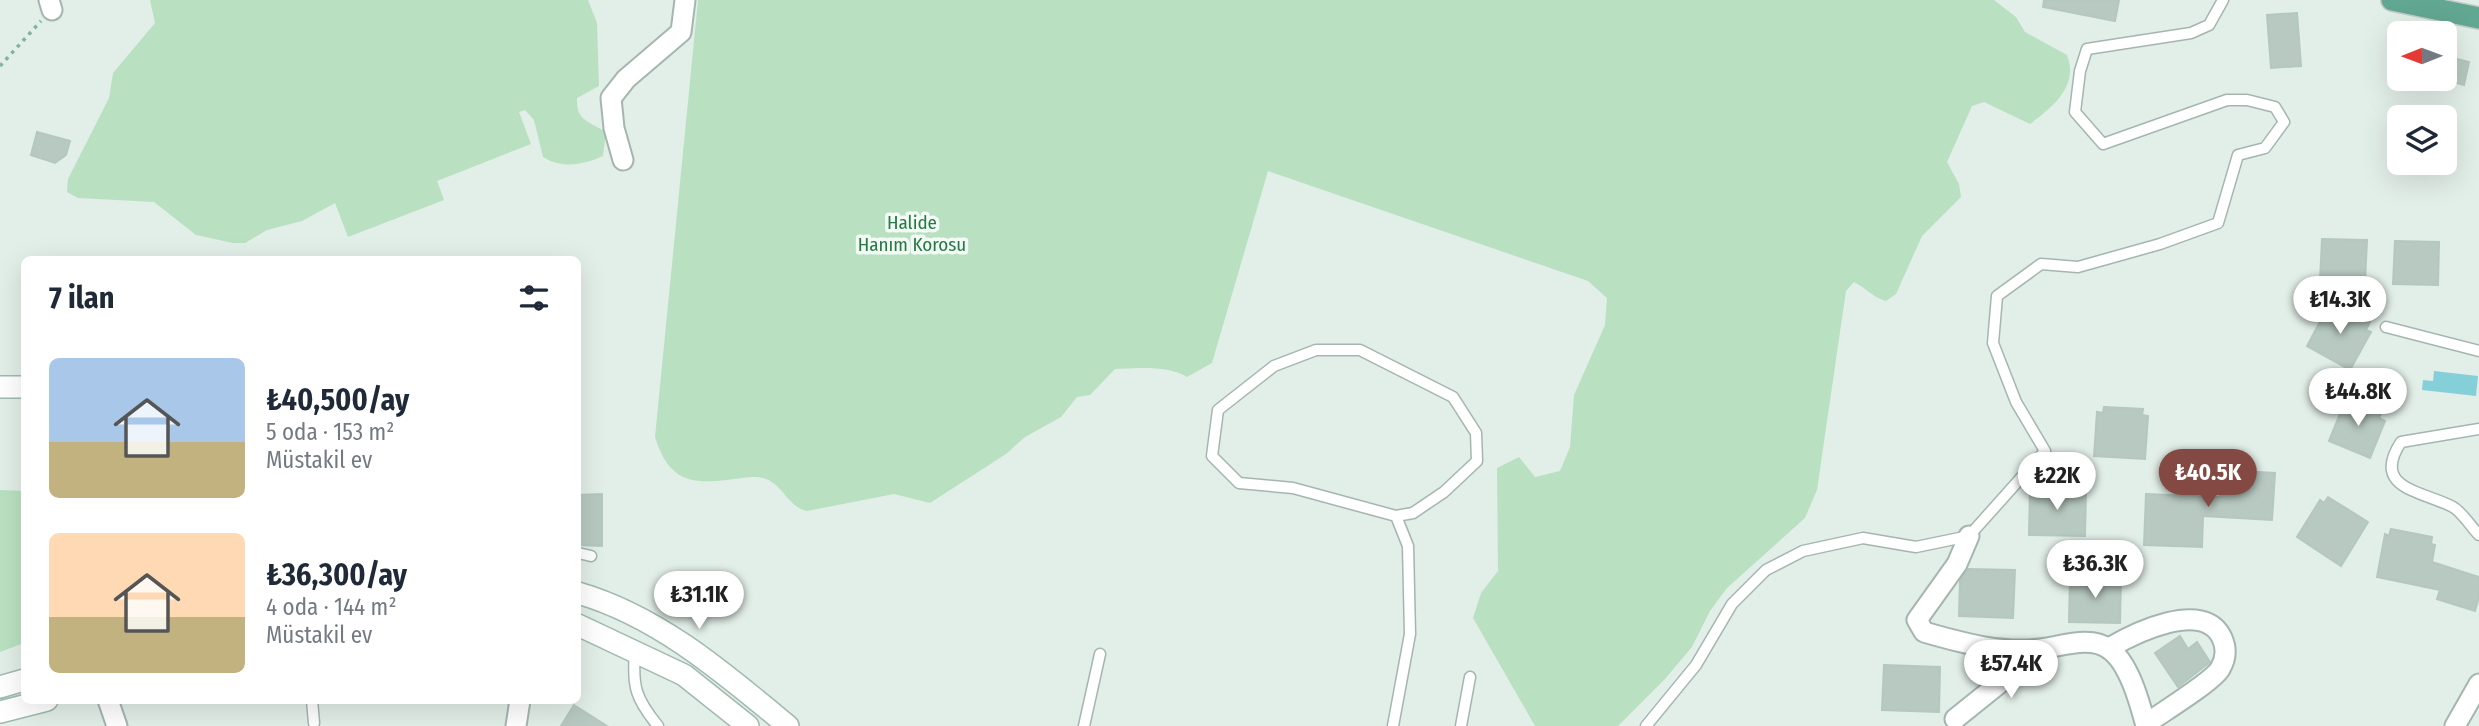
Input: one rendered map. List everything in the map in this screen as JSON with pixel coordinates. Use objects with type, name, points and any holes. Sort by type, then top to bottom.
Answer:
[{"type":"main road","points":[[2392,0],[2479,18]]},
{"type":"main road","points":[[0,387],[21,387]]},
{"type":"main road","points":[[581,594],[612,603],[667,633],[788,726]]},
{"type":"main road","points":[[581,626],[684,675],[748,726]]},
{"type":"main road","points":[[0,687],[21,681]]},
{"type":"main road","points":[[0,712],[31,704]]},
{"type":"street","points":[[623,160],[614,128],[611,98],[626,79],[681,32],[685,0]]},
{"type":"street","points":[[1969,536],[1957,564],[1917,620],[1924,632],[1984,648],[2042,649],[2080,642],[2109,648],[2123,666],[2146,725],[2219,672],[2226,655],[2222,637],[2210,625],[2175,622],[2140,630],[2109,648]]},
{"type":"street","points":[[1955,719],[2042,649]]},
{"type":"street","points":[[2455,726],[2479,684]]},
{"type":"street","points":[[109,704],[117,726]]},
{"type":"street","points":[[516,726],[519,704]]},
{"type":"lane","points":[[1646,726],[1696,665],[1732,604],[1766,570],[1804,551],[1863,538],[1916,547],[1969,536],[2045,452],[2017,402],[1993,343],[1997,296],[2041,264],[2078,267],[2160,244],[2218,223],[2238,155],[2265,148],[2284,121],[2275,107],[2247,100],[2227,100],[2103,144],[2075,112],[2080,71],[2087,49],[2191,33],[2209,25],[2223,0]]},
{"type":"lane","points":[[2386,327],[2479,351]]},
{"type":"lane","points":[[1316,350],[1360,350],[1454,397],[1476,433],[1477,461],[1444,492],[1413,513],[1395,516],[1293,488],[1239,483],[1212,456],[1219,410],[1274,366],[1316,350]]},
{"type":"lane","points":[[2479,429],[2401,442],[2392,457],[2392,472],[2403,487],[2455,508],[2479,535]]},
{"type":"lane","points":[[1393,726],[1410,634],[1408,546],[1395,516]]},
{"type":"lane","points":[[581,554],[591,556]]},
{"type":"lane","points":[[635,652],[633,672],[639,703],[658,726]]},
{"type":"lane","points":[[1084,726],[1100,654]]},
{"type":"lane","points":[[1461,726],[1470,677]]},
{"type":"lane","points":[[312,704],[314,723]]},
{"type":"path","points":[[0,66],[50,5]]},
{"type":"green space","points":[[150,0],[588,0],[597,23],[599,86],[577,98],[577,106],[585,120],[606,132],[603,156],[573,164],[558,163],[543,157],[534,120],[525,110],[519,112],[531,144],[437,181],[444,200],[348,237],[335,203],[302,221],[267,230],[245,243],[233,243],[196,235],[154,202],[78,198],[67,192],[68,179],[109,98],[113,73],[155,23]]},
{"type":"green space","name":"Halide Hanım Korosu","points":[[698,0],[1994,0],[2016,17],[2025,32],[2067,55],[2070,76],[2062,95],[2030,124],[1984,102],[1972,106],[1947,162],[1959,184],[1961,197],[1922,236],[1896,294],[1886,301],[1854,282],[1846,291],[1817,490],[1805,518],[1727,588],[1710,611],[1692,647],[1665,679],[1618,726],[1535,726],[1473,618],[1481,593],[1498,571],[1497,468],[1519,457],[1535,477],[1560,471],[1570,447],[1574,395],[1605,325],[1607,298],[1588,281],[1268,171],[1212,363],[1187,377],[1162,369],[1115,369],[1090,395],[1077,397],[1061,417],[1025,437],[1006,454],[930,503],[894,494],[807,511],[795,505],[777,486],[766,479],[750,477],[705,481],[684,477],[675,472],[667,463],[655,437]]},
{"type":"green space","points":[[0,490],[21,491],[21,644],[0,652]]},
{"type":"water","points":[[2434,371],[2478,376],[2476,396],[2422,390],[2423,380],[2433,381]]},
{"type":"building","points":[[2044,0],[2119,0],[2115,21],[2043,7]]},
{"type":"building","points":[[2297,13],[2301,66],[2271,68],[2267,15]]},
{"type":"building","points":[[2457,59],[2469,62],[2464,85],[2457,83]]},
{"type":"building","points":[[37,132],[70,141],[66,155],[55,163],[31,155]]},
{"type":"building","points":[[2322,239],[2367,240],[2365,282],[2320,281]]},
{"type":"building","points":[[2395,241],[2439,242],[2438,285],[2393,284]]},
{"type":"building","points":[[2331,301],[2370,322],[2366,330],[2371,332],[2350,370],[2307,346]]},
{"type":"building","points":[[2351,399],[2382,411],[2379,418],[2385,421],[2370,458],[2329,441],[2344,404],[2348,406]]},
{"type":"building","points":[[2104,407],[2143,409],[2142,415],[2148,416],[2145,459],[2094,456],[2097,412],[2103,413]]},
{"type":"building","points":[[2221,470],[2275,473],[2272,520],[2203,516],[2202,547],[2144,545],[2146,494],[2220,497]]},
{"type":"building","points":[[2030,487],[2086,489],[2085,536],[2029,535]]},
{"type":"building","points":[[602,494],[602,546],[581,545],[581,495]]},
{"type":"building","points":[[2328,497],[2368,522],[2341,566],[2297,537],[2320,500],[2324,503]]},
{"type":"building","points":[[2391,529],[2432,537],[2431,544],[2435,545],[2432,562],[2479,577],[2479,596],[2475,611],[2437,599],[2440,590],[2377,577],[2385,534],[2389,536]]},
{"type":"building","points":[[1968,569],[2015,570],[2013,618],[1959,616],[1960,580]]},
{"type":"building","points":[[2070,576],[2121,578],[2120,623],[2069,622]]},
{"type":"building","points":[[2180,636],[2188,649],[2197,642],[2210,662],[2178,687],[2155,653]]},
{"type":"building","points":[[1884,665],[1940,667],[1939,712],[1882,710]]},
{"type":"building","points":[[574,705],[607,726],[561,726]]}]
